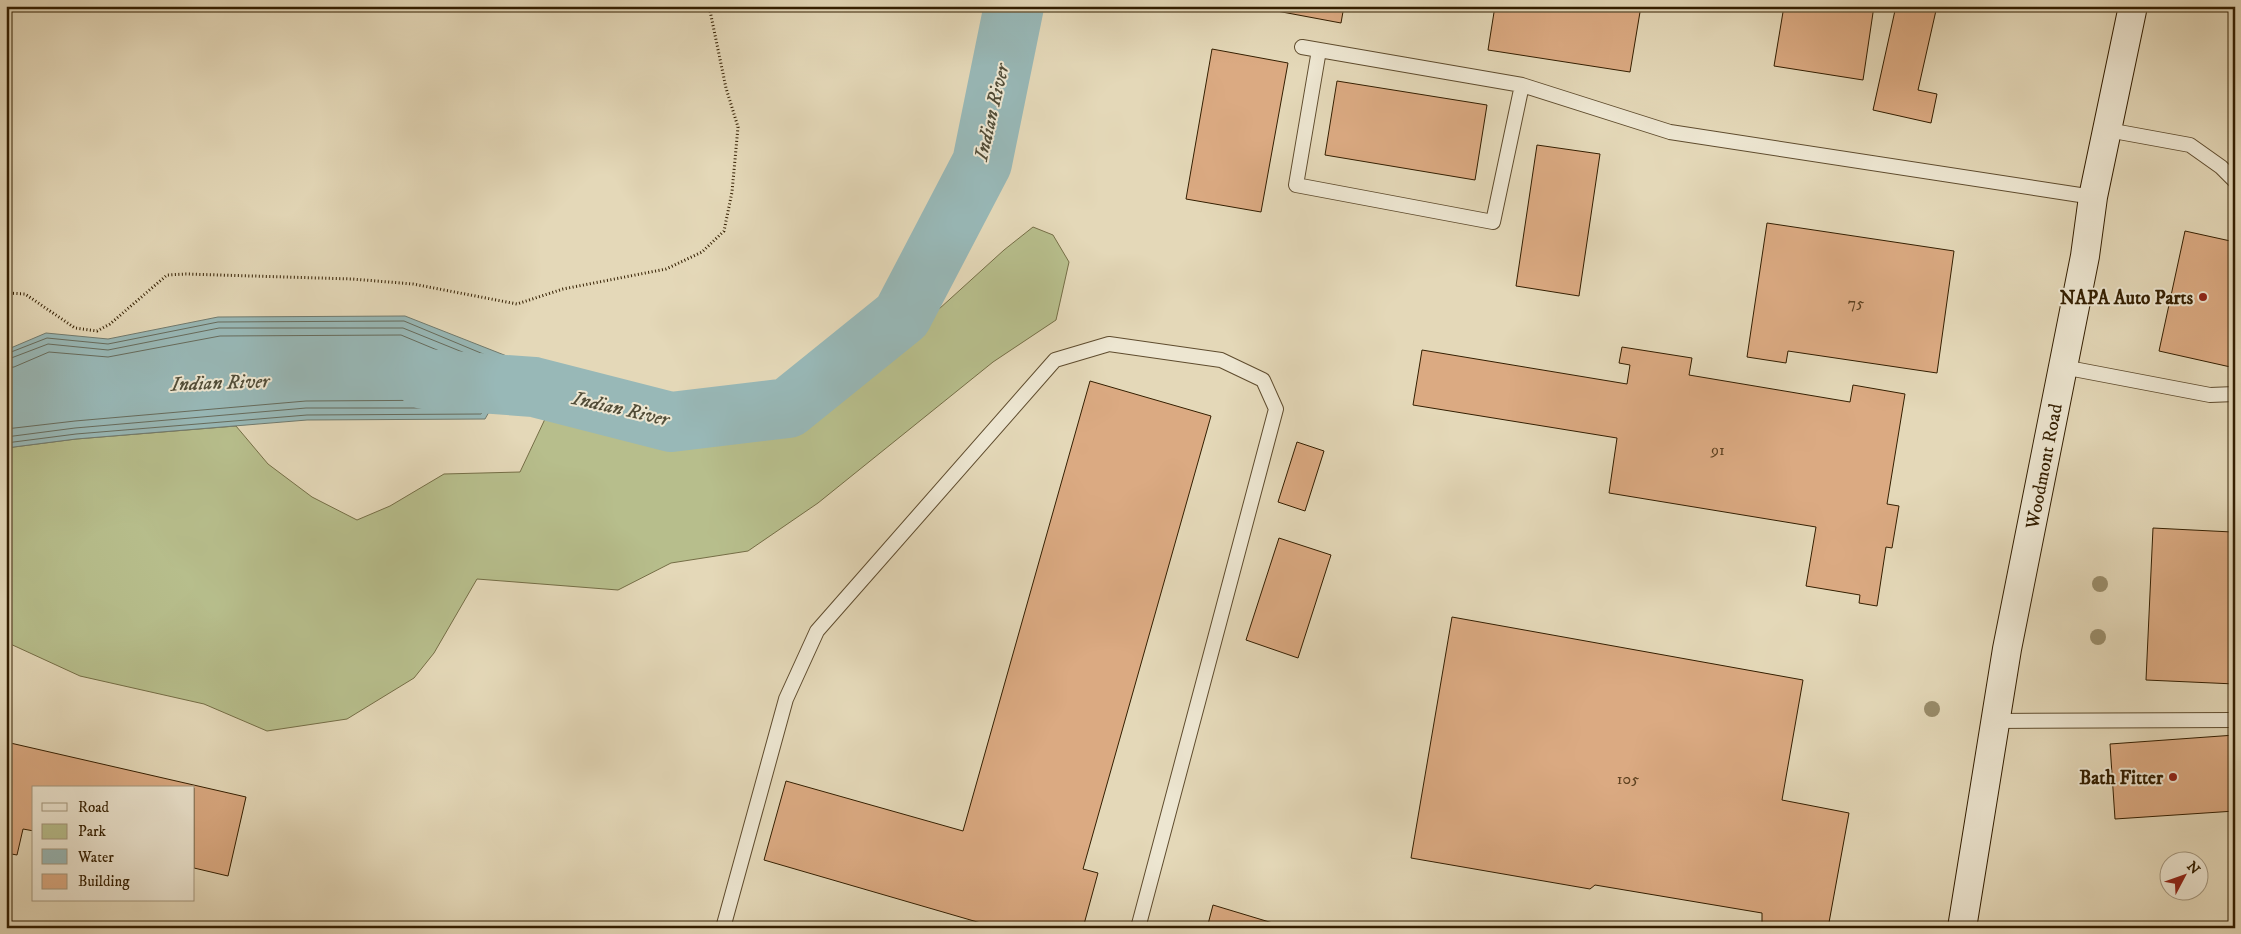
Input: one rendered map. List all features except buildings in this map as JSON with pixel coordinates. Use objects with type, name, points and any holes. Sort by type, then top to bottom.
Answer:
[{"type":"main road","name":"Woodmont Road","points":[[1962,928],[2007,649],[2085,256],[2094,197],[2133,6]]},
{"type":"lane","points":[[1302,47],[1522,85],[1670,132],[2094,197]]},
{"type":"lane","points":[[1319,50],[1296,185],[1493,222],[1522,85]]},
{"type":"lane","points":[[2108,130],[2190,146],[2221,167],[2235,181]]},
{"type":"lane","points":[[724,928],[786,699],[816,631],[1055,360],[1109,344],[1221,360],[1263,380],[1276,409],[1138,928]]},
{"type":"lane","points":[[2063,367],[2210,395],[2235,394]]},
{"type":"lane","points":[[1994,721],[2235,720]]},
{"type":"path","points":[[6,293],[25,294],[75,328],[97,331],[110,324],[167,275],[352,279],[413,284],[518,304],[563,288],[666,270],[702,252],[724,231],[732,192],[738,127],[726,88],[709,6]]},
{"type":"green space","points":[[1033,227],[1053,235],[1069,262],[1056,320],[993,362],[818,503],[748,551],[671,563],[618,590],[477,579],[434,653],[414,678],[347,719],[267,731],[204,704],[80,676],[6,642],[6,448],[76,439],[236,426],[268,464],[312,497],[357,520],[390,506],[444,474],[520,472],[545,419],[577,384],[657,394],[688,407],[768,425],[812,403],[939,309],[1004,250]]},
{"type":"water","points":[[405,316],[522,362],[505,384],[485,419],[307,420],[76,439],[6,448],[6,350],[46,333],[108,339],[218,317]]},
{"type":"waterway","name":"Indian River","points":[[424,379],[534,387],[671,422],[788,408],[902,316],[982,163],[1014,6]]},
{"type":"place","name":"NAPA Auto Parts","points":[[2203,297]]},
{"type":"place","name":"Bath Fitter","points":[[2173,777]]}]
